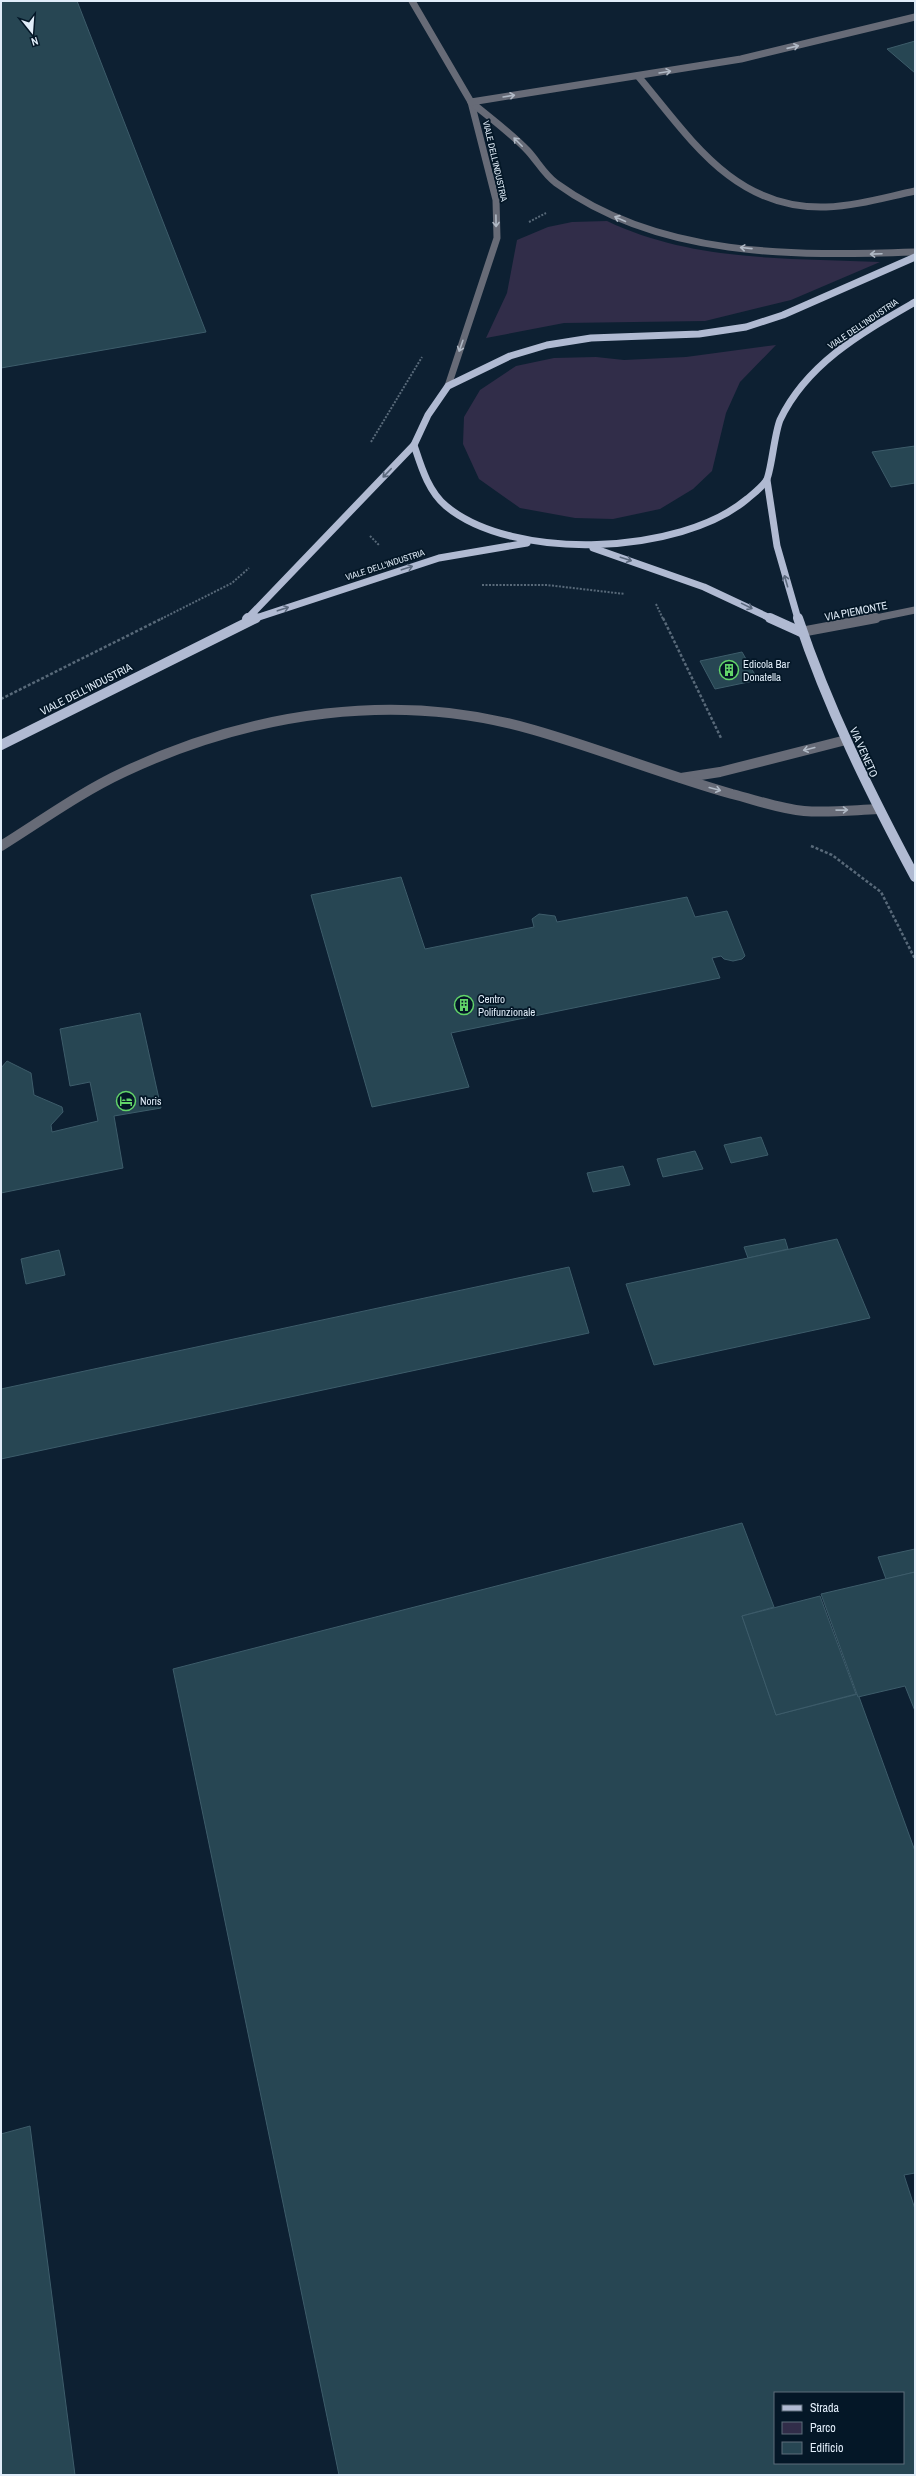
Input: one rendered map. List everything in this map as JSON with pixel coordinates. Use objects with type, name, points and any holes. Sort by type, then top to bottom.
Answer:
[{"type":"main road","name":"VIALE DELL'INDUSTRIA","points":[[246,621],[338,522],[414,445],[428,415],[448,386],[491,364],[547,345],[597,338],[699,334],[746,327],[783,315],[915,258]]},
{"type":"main road","name":"VIALE DELL'INDUSTRIA","points":[[414,445],[427,482],[447,506],[478,525],[532,542],[589,547],[652,539],[698,525],[735,508],[767,480],[775,434],[780,420],[798,391],[836,353],[915,302]]},
{"type":"main road","name":"VIA VENETO","points":[[767,480],[778,553],[801,632],[846,740],[878,809],[915,877]]},
{"type":"main road","name":"VIALE DELL'INDUSTRIA","points":[[1,745],[246,621],[404,569],[462,553],[532,542]]},
{"type":"main road","points":[[589,547],[704,587],[801,632]]},
{"type":"street","name":"VIALE DELL'INDUSTRIA","points":[[412,1],[471,102],[496,200],[497,238],[448,386]]},
{"type":"street","points":[[471,102],[741,59],[915,17]]},
{"type":"street","points":[[638,76],[714,164],[742,187],[767,199],[799,206],[836,205],[915,191]]},
{"type":"street","name":"VIALE DELL'INDUSTRIA","points":[[471,102],[513,137],[552,180],[608,214],[637,227],[705,244],[781,252],[858,255],[915,252]]},
{"type":"street","name":"VIA PIEMONTE","points":[[801,632],[915,610]]},
{"type":"street","points":[[1,846],[96,787],[155,759],[242,730],[322,714],[382,710],[423,710],[472,716],[532,730],[677,779],[797,811],[878,809]]},
{"type":"street","points":[[677,779],[735,768],[846,740]]},
{"type":"path","points":[[338,522],[364,530],[404,569]]},
{"type":"path","points":[[478,585],[547,585],[632,596]]},
{"type":"path","points":[[651,602],[657,605],[735,768]]},
{"type":"path","points":[[810,846],[832,855],[880,892],[915,959]]},
{"type":"green space","points":[[607,221],[640,234],[673,244],[707,251],[776,258],[880,262],[791,300],[705,321],[564,323],[486,338],[507,293],[517,240],[548,227],[572,222]]},
{"type":"green space","points":[[776,345],[740,382],[726,413],[712,471],[693,489],[660,509],[613,519],[575,518],[520,508],[479,479],[463,444],[464,417],[480,390],[516,366],[554,358],[596,357],[624,360],[686,357]]},
{"type":"building","points":[[1,1],[77,1],[206,332],[1,368]]},
{"type":"building","points":[[915,41],[915,73],[887,49]]},
{"type":"building","points":[[915,446],[915,483],[891,487],[872,452]]},
{"type":"building","name":"Edicola Bar Donatella","points":[[742,652],[758,680],[715,689],[700,661]]},
{"type":"building","name":"Centro Polifunzionale","points":[[401,877],[425,949],[534,927],[532,919],[539,914],[555,916],[557,922],[687,897],[695,917],[727,911],[745,956],[742,959],[733,961],[724,959],[721,956],[712,958],[720,978],[451,1033],[469,1087],[372,1107],[311,895]]},
{"type":"building","name":"Noris","points":[[140,1013],[161,1108],[114,1116],[123,1168],[1,1193],[1,1068],[7,1061],[31,1073],[34,1095],[62,1107],[63,1112],[51,1125],[52,1132],[98,1121],[90,1082],[70,1086],[60,1029]]},
{"type":"building","points":[[761,1137],[768,1155],[731,1163],[724,1145]]},
{"type":"building","points":[[695,1151],[703,1169],[663,1177],[657,1159]]},
{"type":"building","points":[[623,1166],[630,1185],[593,1192],[587,1173]]},
{"type":"building","points":[[785,1239],[788,1249],[748,1258],[744,1247]]},
{"type":"building","points":[[837,1239],[870,1318],[654,1365],[626,1284]]},
{"type":"building","points":[[59,1250],[65,1275],[26,1284],[21,1259]]},
{"type":"building","points":[[569,1267],[589,1333],[1,1459],[1,1389]]},
{"type":"building","points":[[742,1523],[774,1607],[742,1616],[776,1715],[858,1694],[915,1851],[915,2173],[904,2175],[915,2209],[915,2475],[339,2475],[173,1669]]},
{"type":"building","points":[[915,1549],[915,1572],[886,1579],[878,1557]]},
{"type":"building","points":[[915,1572],[915,1711],[905,1686],[858,1697],[821,1594]]},
{"type":"building","points":[[820,1596],[856,1694],[776,1715],[742,1616]]},
{"type":"building","points":[[30,2126],[75,2475],[1,2475],[1,2134]]},
{"type":"place","name":"Edicola Bar Donatella","points":[[729,670]]},
{"type":"place","name":"Centro Polifunzionale","points":[[464,1005]]},
{"type":"place","name":"Noris","points":[[126,1101]]}]
